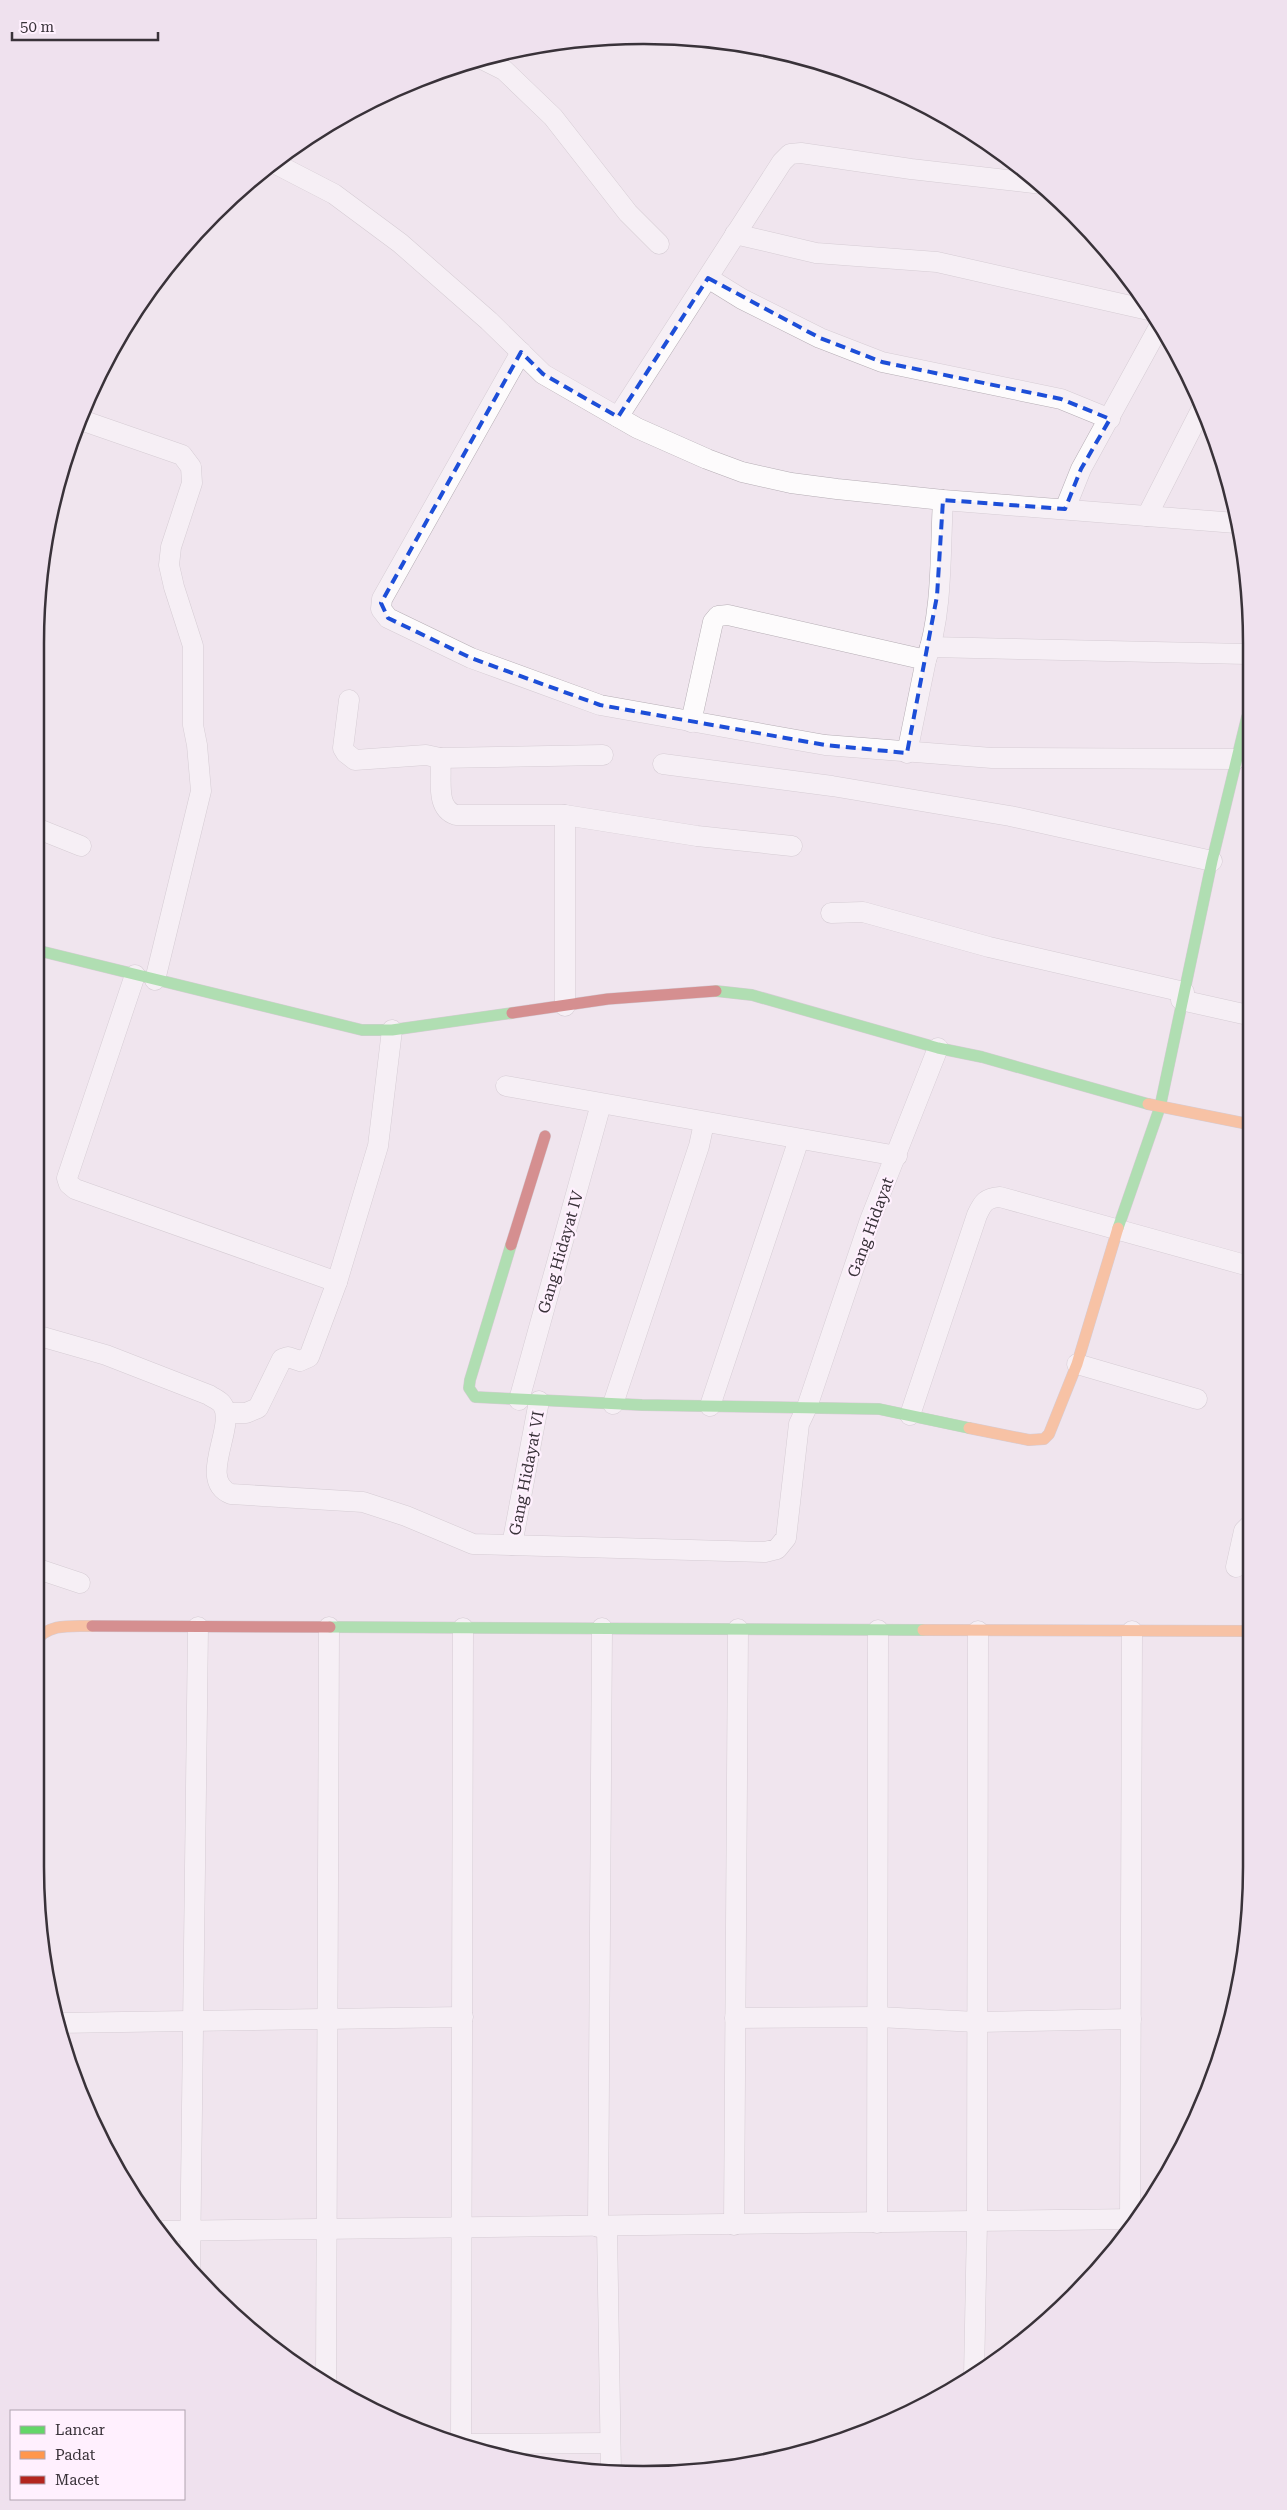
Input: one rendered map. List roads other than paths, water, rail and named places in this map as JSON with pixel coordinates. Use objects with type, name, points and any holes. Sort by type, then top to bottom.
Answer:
[{"type":"street","points":[[491,63],[504,70],[553,117],[628,214],[659,244]]},
{"type":"street","points":[[618,417],[782,162],[790,154],[801,153],[911,169],[1026,182]]},
{"type":"street","points":[[280,166],[334,194],[400,242],[489,321],[543,374],[646,432],[742,472],[791,483],[944,500],[1231,524]]},
{"type":"street","points":[[735,234],[816,253],[937,262],[1141,308]]},
{"type":"street","points":[[708,278],[742,299],[820,338],[882,362],[1061,399],[1110,419]]},
{"type":"street","points":[[1065,509],[1081,469],[1156,333]]},
{"type":"street","points":[[521,352],[382,599],[381,609],[388,618],[480,662],[600,705],[825,745],[992,758],[1236,759]]},
{"type":"street","points":[[1147,516],[1198,415]]},
{"type":"street","points":[[86,422],[182,455],[191,467],[192,483],[171,547],[169,565],[193,646],[193,725],[197,745],[201,791],[156,980]]},
{"type":"street","points":[[907,752],[928,653],[937,596],[944,500]]},
{"type":"street","points":[[691,722],[713,622],[718,616],[728,615],[928,653],[1243,654]]},
{"type":"street","points":[[349,700],[343,748],[350,758],[355,760],[426,755],[440,758],[603,755]]},
{"type":"street","points":[[545,1136],[469,1388],[472,1395],[477,1398],[613,1404],[878,1409],[1030,1440],[1044,1439],[1049,1434],[1078,1364],[1117,1231],[1160,1107],[1212,861],[1243,732]]},
{"type":"street","points":[[440,758],[442,802],[448,813],[456,815],[565,815],[697,836],[792,846]]},
{"type":"street","points":[[663,764],[832,786],[1010,816],[1212,861]]},
{"type":"street","points":[[565,815],[565,1006]]},
{"type":"street","points":[[44,831],[82,846]]},
{"type":"street","points":[[832,913],[863,912],[1243,1014]]},
{"type":"street","points":[[44,952],[362,1030],[392,1030],[608,1000],[723,991],[752,995],[938,1048],[982,1057],[1160,1107],[1243,1123]]},
{"type":"street","points":[[135,975],[67,1178],[68,1184],[75,1189],[337,1282]]},
{"type":"street","points":[[226,1413],[246,1413],[258,1408],[282,1359],[288,1357],[300,1361],[309,1357],[337,1282],[378,1146],[392,1030]]},
{"type":"street","name":"Gang Hidayat","points":[[512,1545],[765,1552],[777,1549],[786,1538],[799,1424],[808,1407],[870,1220],[897,1156],[938,1048]]},
{"type":"street","points":[[506,1086],[704,1123],[897,1156]]},
{"type":"street","name":"Gang Hidayat IV","points":[[519,1400],[601,1104]]},
{"type":"street","points":[[613,1404],[699,1146],[704,1123]]},
{"type":"street","points":[[710,1406],[799,1139]]},
{"type":"street","points":[[910,1415],[982,1202],[990,1198],[1000,1198],[1243,1264]]},
{"type":"street","points":[[44,1337],[106,1355],[209,1395],[221,1404],[226,1413],[216,1472],[219,1484],[224,1491],[231,1494],[363,1502],[406,1516],[472,1544],[512,1545]]},
{"type":"street","points":[[1078,1364],[1197,1399]]},
{"type":"street","name":"Gang Hidayat VI","points":[[512,1545],[539,1401]]},
{"type":"street","points":[[1236,1567],[1243,1536]]},
{"type":"street","points":[[44,1571],[80,1583]]},
{"type":"street","points":[[44,1633],[52,1628],[64,1626],[1243,1631]]},
{"type":"street","points":[[190,2258],[198,1627]]},
{"type":"street","points":[[326,2375],[329,1627]]},
{"type":"street","points":[[461,2437],[464,1628]]},
{"type":"street","points":[[602,1628],[603,2227],[611,2465]]},
{"type":"street","points":[[734,2225],[738,1629]]},
{"type":"street","points":[[877,2223],[878,1630]]},
{"type":"street","points":[[974,2367],[977,2222],[978,1631]]},
{"type":"street","points":[[1132,1631],[1132,2214]]},
{"type":"street","points":[[735,2018],[878,2017],[977,2022],[1131,2019]]},
{"type":"street","points":[[64,2023],[463,2018]]},
{"type":"street","points":[[167,2231],[977,2222],[1125,2223]]},
{"type":"street","points":[[484,2445],[610,2443]]}]
